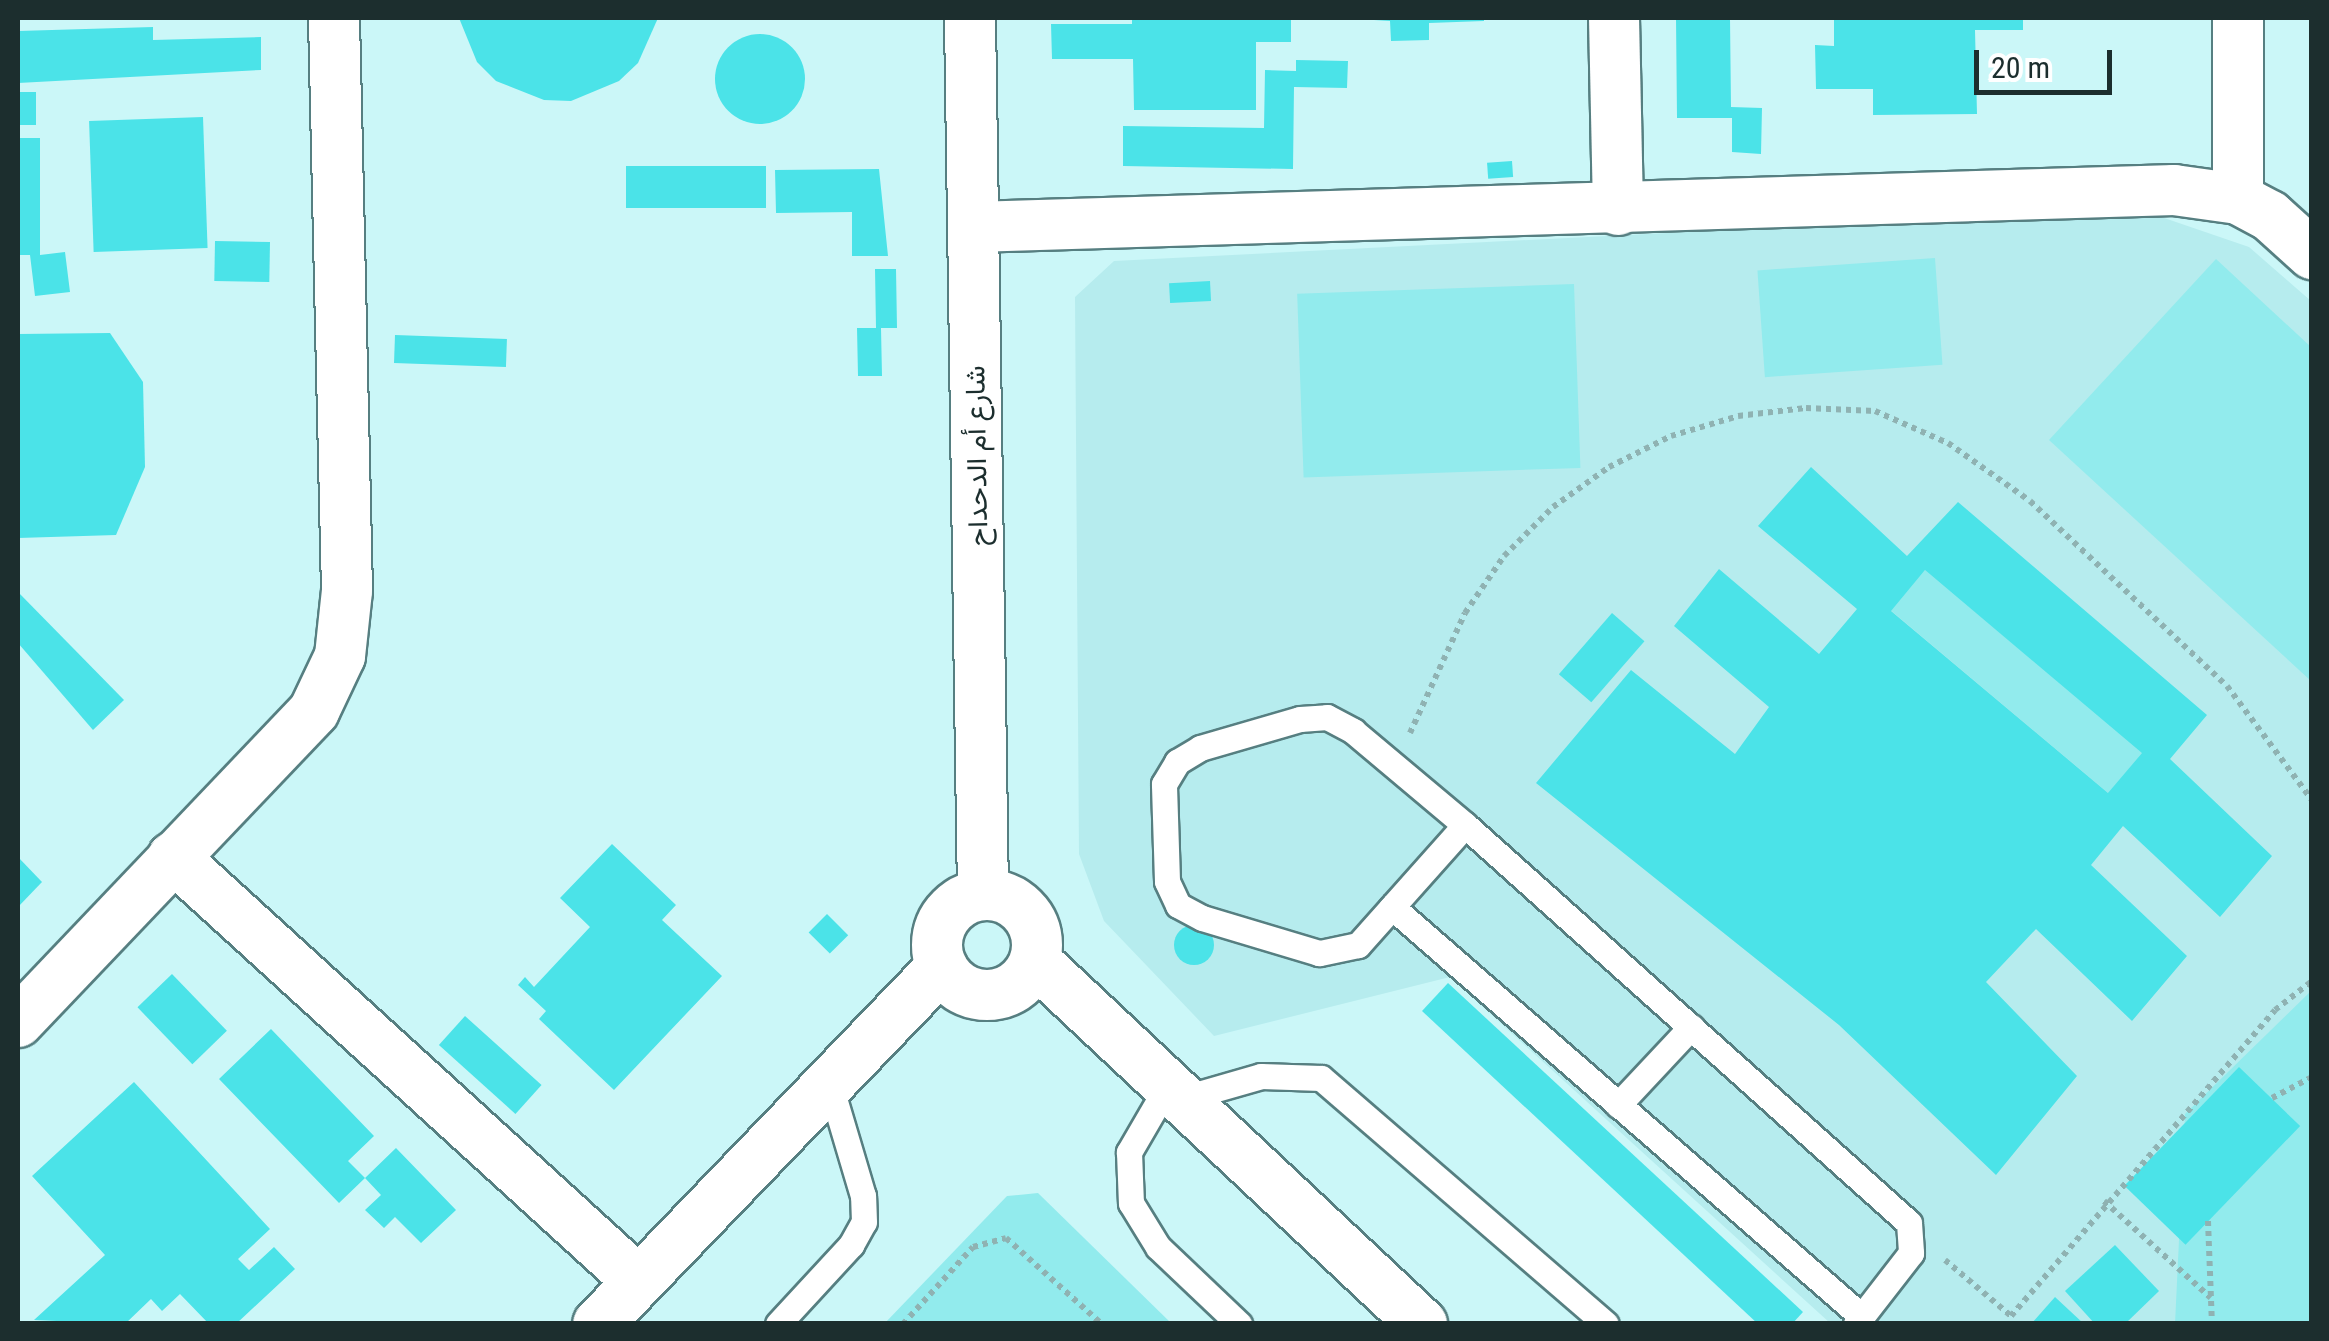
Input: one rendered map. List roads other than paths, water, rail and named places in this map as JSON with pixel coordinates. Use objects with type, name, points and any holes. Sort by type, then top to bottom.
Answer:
[{"type":"street","points":[[18,1022],[286,735],[314,712],[340,656],[347,591],[342,513],[334,18]]},
{"type":"street","name":"شارع أم الدحداح","points":[[970,18],[983,894]]},
{"type":"street","points":[[1614,18],[1618,210]]},
{"type":"street","points":[[2238,18],[2238,199]]},
{"type":"street","points":[[974,227],[2174,190],[2238,199],[2312,254]]},
{"type":"street","points":[[173,858],[638,1281]]},
{"type":"street","points":[[983,894],[1000,896],[1026,914],[1034,928],[1035,960],[1014,987],[982,995],[966,991],[942,967],[938,935],[943,919],[967,898],[983,894]]},
{"type":"street","points":[[1035,960],[1422,1324]]},
{"type":"street","points":[[598,1324],[942,967]]},
{"type":"lane","points":[[1392,907],[1858,1320],[1911,1253],[1914,1232],[1465,825],[1340,722],[1314,716],[1200,748],[1168,772],[1162,798],[1167,880],[1189,913],[1333,954],[1358,946],[1392,907],[1465,825]]},
{"type":"lane","points":[[1618,1105],[1691,1027]]},
{"type":"lane","points":[[1239,1324],[1158,1247],[1131,1203],[1130,1152],[1174,1092],[1261,1076],[1322,1078],[1606,1324]]},
{"type":"lane","points":[[778,1324],[851,1245],[864,1222],[863,1196],[829,1081]]}]
